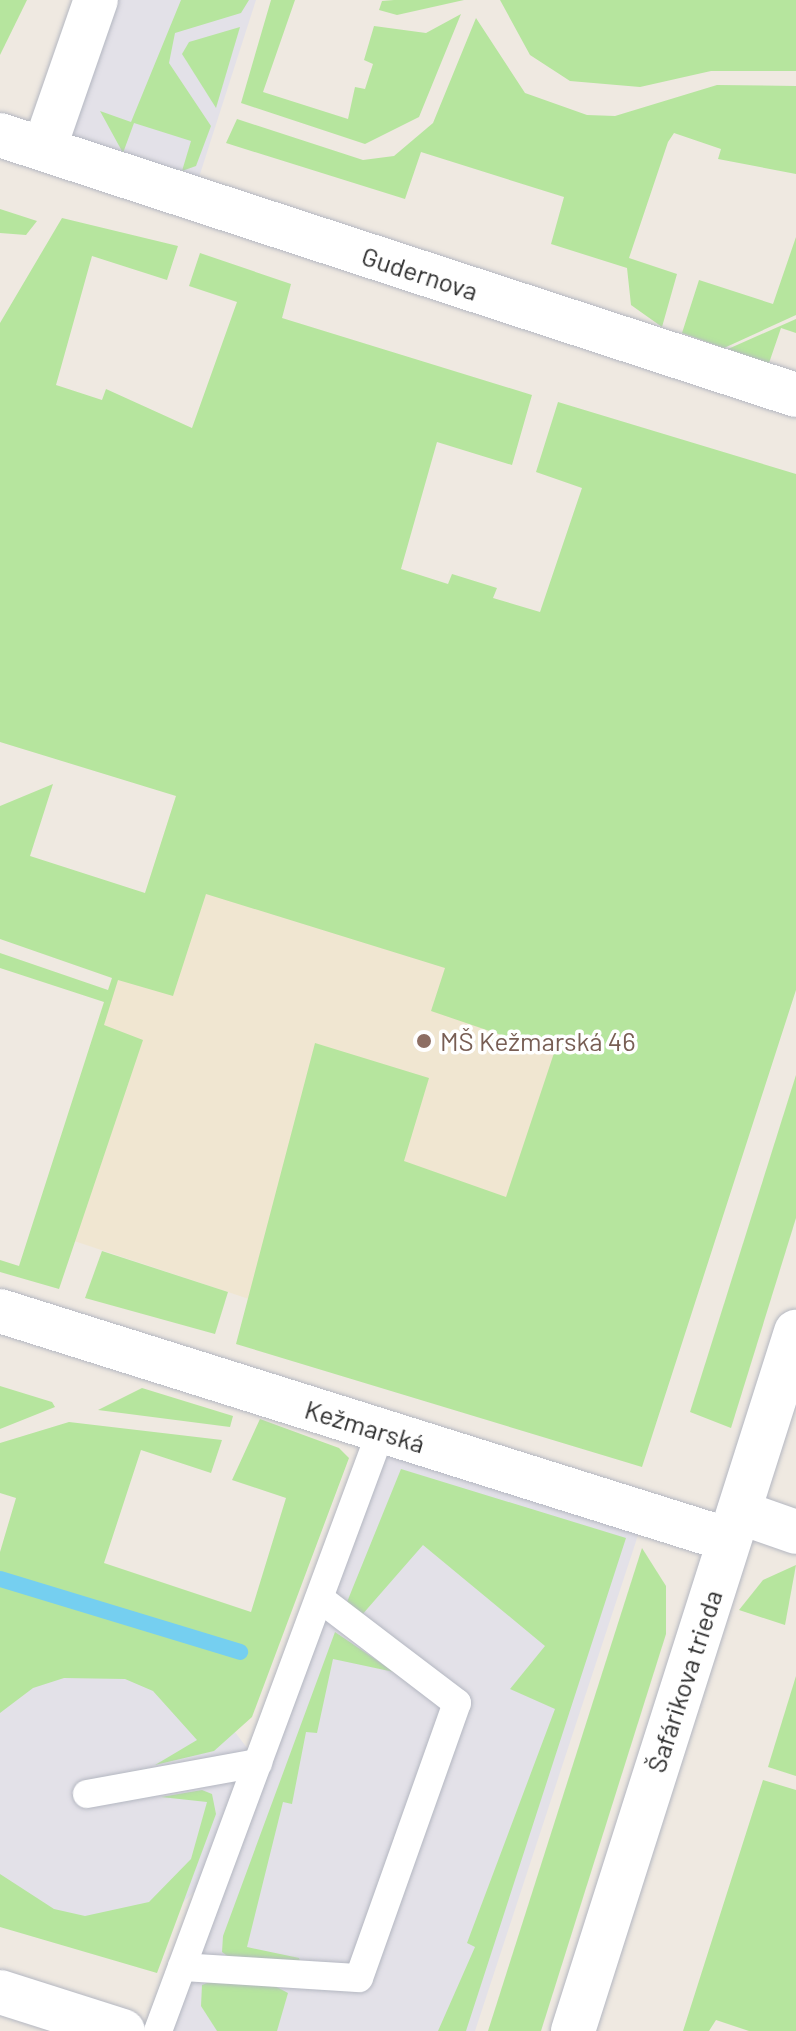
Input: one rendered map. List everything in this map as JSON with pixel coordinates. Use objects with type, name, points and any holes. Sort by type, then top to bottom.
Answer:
[{"type":"street","points":[[44,149],[96,0]]},
{"type":"street","name":"Gudernova","points":[[0,135],[796,395]]},
{"type":"street","name":"Kežmarská","points":[[0,1311],[381,1431],[734,1526],[796,1532]]},
{"type":"street","name":"Šafárikova trieda","points":[[573,2031],[796,1332]]},
{"type":"street","points":[[0,1992],[123,2031]]},
{"type":"lane","points":[[158,2031],[381,1431]]},
{"type":"lane","points":[[182,1967],[359,1978],[457,1703],[319,1598]]},
{"type":"lane","points":[[87,1794],[258,1763]]},
{"type":"shaded area","points":[[96,0],[256,0],[192,199],[44,149]]},
{"type":"shaded area","points":[[231,624],[725,1102],[239,1335],[249,1299],[38,1229]]},
{"type":"shaded area","points":[[381,1431],[645,1514],[475,2031],[158,2031],[217,1869],[153,1932],[0,1920],[0,1663],[44,1642],[221,1714],[258,1762]]},
{"type":"green space","points":[[0,0],[27,0],[0,55]]},
{"type":"green space","points":[[181,0],[249,0],[241,13],[175,33],[169,63],[211,126],[196,166],[182,171],[191,141],[134,123],[123,153],[100,111],[131,122]]},
{"type":"green space","points":[[271,0],[295,0],[263,92],[348,119],[355,87],[365,89],[373,64],[364,60],[374,26],[426,33],[461,14],[419,117],[365,144],[241,103]]},
{"type":"green space","points":[[464,0],[397,15],[379,10],[382,1]]},
{"type":"green space","points":[[500,0],[796,0],[796,71],[711,71],[640,87],[570,81],[530,55]]},
{"type":"green space","points":[[476,18],[525,93],[587,115],[615,116],[717,85],[796,86],[796,174],[718,159],[721,149],[674,133],[668,142],[629,258],[677,274],[662,327],[631,305],[627,268],[551,244],[564,197],[421,152],[405,199],[226,143],[237,119],[363,160],[394,156],[433,123]]},
{"type":"green space","points":[[240,27],[216,108],[182,54],[189,42]]},
{"type":"green space","points":[[0,209],[37,221],[26,235],[0,233]]},
{"type":"green space","points":[[62,218],[178,246],[167,280],[92,256],[56,385],[102,400],[106,389],[192,428],[237,302],[189,286],[200,253],[291,284],[282,318],[532,395],[512,465],[437,442],[401,569],[448,584],[452,574],[497,588],[493,598],[540,612],[582,488],[536,472],[558,402],[796,474],[796,990],[642,1467],[236,1344],[315,1043],[429,1078],[404,1161],[506,1197],[554,1053],[431,1011],[445,968],[206,894],[173,996],[118,980],[104,1025],[143,1040],[59,1289],[0,1272],[0,1260],[19,1266],[104,1002],[0,968],[0,953],[108,990],[112,978],[0,939],[0,806],[53,784],[30,856],[145,893],[176,796],[0,742],[0,323]]},
{"type":"green space","points":[[796,237],[796,315],[724,348],[682,333],[699,280],[773,304]]},
{"type":"green space","points":[[796,319],[796,333],[781,328],[769,363],[728,349]]},
{"type":"green space","points":[[796,1075],[796,1218],[731,1428],[690,1412]]},
{"type":"green space","points":[[102,1251],[228,1292],[215,1334],[85,1298]]},
{"type":"green space","points":[[0,1386],[52,1402],[55,1407],[0,1429]]},
{"type":"green space","points":[[142,1388],[233,1416],[230,1427],[98,1410]]},
{"type":"green space","points":[[260,1419],[339,1448],[349,1458],[252,1717],[214,1751],[155,1765],[197,1740],[153,1691],[125,1679],[64,1678],[33,1688],[0,1713],[0,1552],[16,1498],[0,1493],[0,1443],[69,1422],[222,1440],[211,1473],[141,1450],[104,1563],[251,1612],[286,1498],[232,1480]]},
{"type":"green space","points":[[401,1469],[626,1538],[466,2031],[438,2031],[475,1947],[467,1943],[555,1709],[510,1689],[545,1646],[423,1545],[361,1616],[347,1602]]},
{"type":"green space","points":[[642,1548],[666,1586],[666,1634],[541,2031],[488,2031]]},
{"type":"green space","points":[[796,1565],[785,1625],[739,1610],[763,1580]]},
{"type":"green space","points":[[335,1632],[394,1672],[333,1659],[317,1733],[306,1732],[292,1804],[283,1802],[247,1947],[299,1958],[302,1967],[233,1960],[222,1952],[223,1936]]},
{"type":"green space","points":[[796,1676],[796,1776],[768,1767]]},
{"type":"green space","points":[[763,1780],[796,1790],[796,2031],[749,2031],[716,2020],[709,2031],[683,2031]]},
{"type":"green space","points":[[202,1790],[212,1794],[216,1814],[157,1973],[0,1927],[0,1874],[54,1909],[85,1916],[149,1902],[191,1859],[207,1802],[161,1797]]},
{"type":"green space","points":[[212,1981],[265,1981],[288,1993],[277,2031],[217,2031],[201,2006],[202,1985]]},
{"type":"waterway","points":[[0,1579],[240,1652]]},
{"type":"place","name":"MŠ Kežmarská 46","points":[[424,1041]]}]
